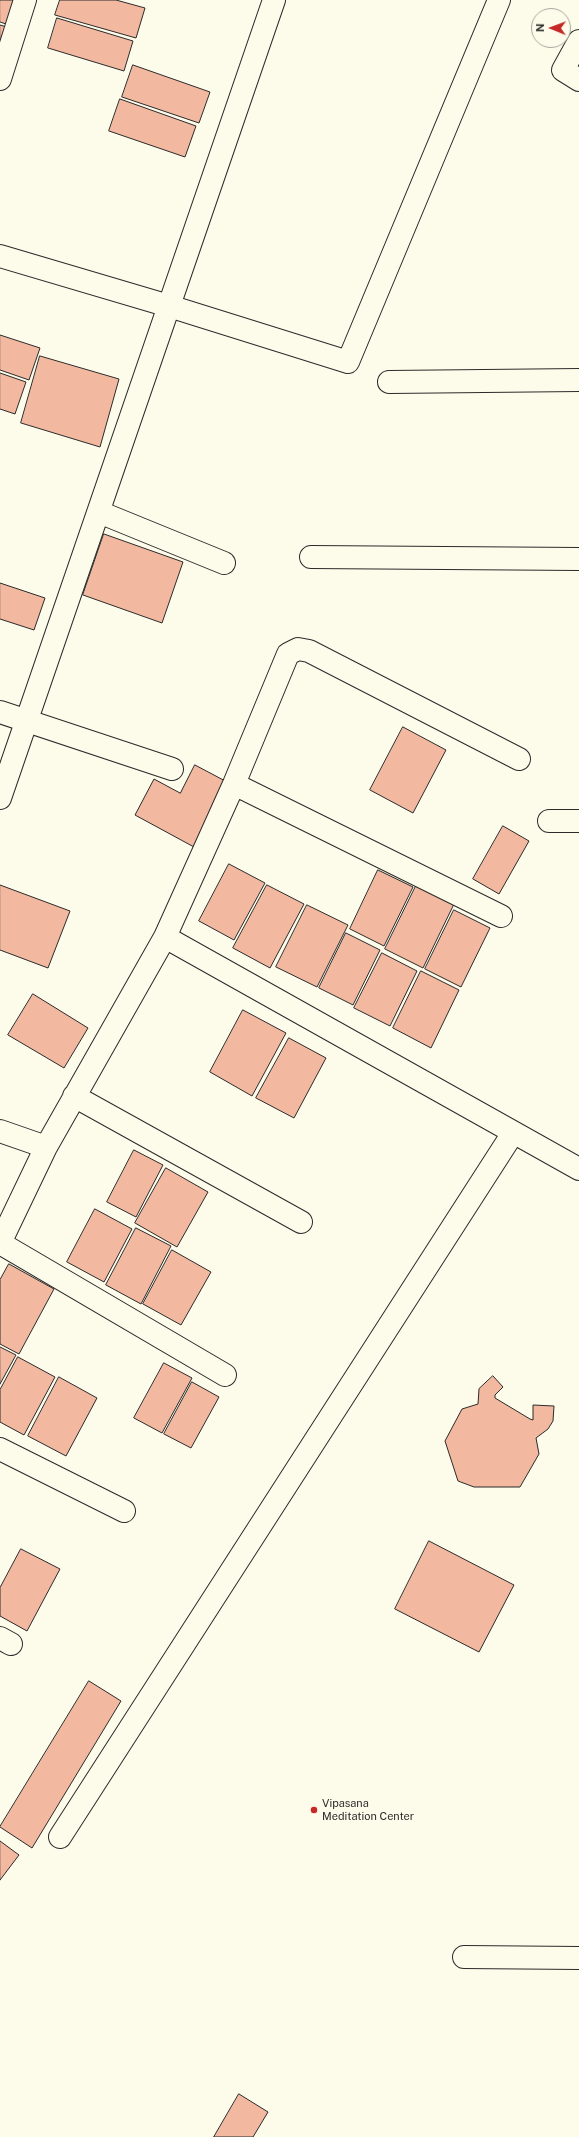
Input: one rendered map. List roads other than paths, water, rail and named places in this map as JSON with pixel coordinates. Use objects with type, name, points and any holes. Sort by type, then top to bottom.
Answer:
[{"type":"street","points":[[0,80],[25,0]]},
{"type":"street","points":[[0,798],[274,0]]},
{"type":"street","points":[[0,256],[169,306],[348,362],[499,0]]},
{"type":"street","points":[[579,41],[563,70],[579,80]]},
{"type":"street","points":[[388,382],[579,380]]},
{"type":"street","points":[[98,512],[224,563]]},
{"type":"street","points":[[311,557],[579,559]]},
{"type":"street","points":[[225,1375],[0,1243],[46,1147],[165,937],[234,784],[288,654],[298,649],[309,651],[519,759]]},
{"type":"street","points":[[0,712],[172,769]]},
{"type":"street","points":[[234,784],[501,916]]},
{"type":"street","points":[[549,821],[579,821]]},
{"type":"street","points":[[165,937],[579,1169]]},
{"type":"street","points":[[74,1096],[301,1222]]},
{"type":"street","points":[[0,1131],[46,1147]]},
{"type":"street","points":[[60,1837],[513,1132]]},
{"type":"street","points":[[0,1449],[124,1511]]},
{"type":"street","points":[[464,1957],[579,1958]]},
{"type":"place","name":"Vipasana Meditation Center","points":[[314,1810]]}]
